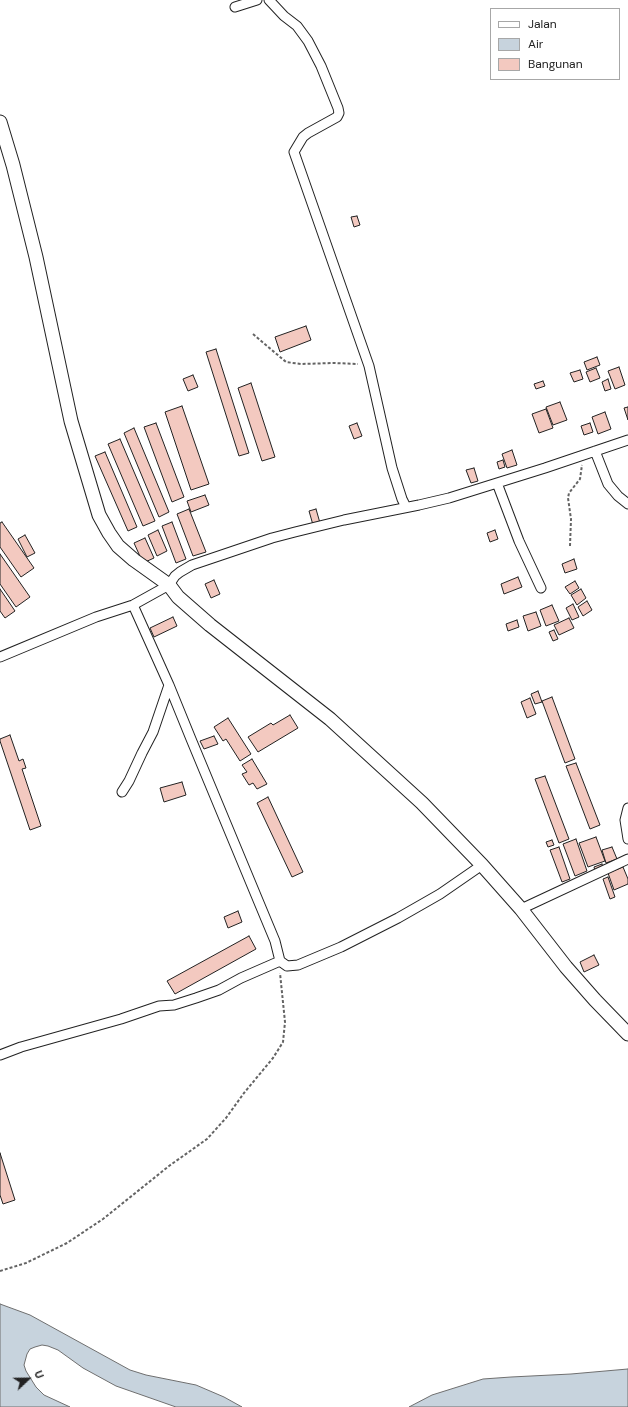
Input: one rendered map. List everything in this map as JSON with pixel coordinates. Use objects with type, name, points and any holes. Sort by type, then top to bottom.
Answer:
[{"type":"street","points":[[235,7],[257,0]]},
{"type":"street","points":[[269,0],[284,16],[297,26],[308,41],[321,66],[338,108],[339,113],[337,117],[303,137],[294,152],[369,366],[392,468],[406,508]]},
{"type":"street","points":[[0,122],[13,165],[36,257],[71,421],[99,515],[109,533],[118,546],[134,560],[169,585],[178,597],[210,625],[324,714],[366,750],[422,803],[482,865],[521,909],[566,967],[628,1034]]},
{"type":"street","points":[[0,657],[96,617],[133,605],[169,585],[175,576],[192,565],[272,538],[321,525],[449,498],[628,440]]},
{"type":"street","points":[[595,451],[608,484],[618,496],[628,504]]},
{"type":"street","points":[[497,483],[519,541],[541,588]]},
{"type":"street","points":[[133,605],[169,685],[275,941],[280,961],[287,966],[298,965],[341,947],[398,918],[440,894],[482,865]]},
{"type":"street","points":[[122,792],[130,781],[153,732],[169,685]]},
{"type":"street","points":[[628,808],[625,820],[628,838]]},
{"type":"street","points":[[521,909],[628,859]]},
{"type":"street","points":[[0,1055],[21,1047],[122,1019],[158,1006],[174,1005],[196,998],[218,990],[280,961]]},
{"type":"path","points":[[253,334],[286,362],[300,364],[364,364],[369,366]]},
{"type":"path","points":[[570,546],[571,519],[568,498],[569,492],[580,479],[583,468],[582,456]]},
{"type":"path","points":[[0,1270],[26,1263],[67,1243],[103,1220],[151,1180],[207,1140],[273,1058],[282,1042],[285,1022],[280,961]]},
{"type":"water","points":[[0,1304],[30,1315],[130,1370],[146,1375],[196,1385],[224,1397],[242,1407],[176,1407],[116,1386],[83,1368],[58,1350],[42,1345],[30,1349],[24,1365],[26,1371],[36,1387],[44,1395],[70,1407],[0,1407]]},
{"type":"water","points":[[628,1369],[628,1407],[409,1407],[432,1395],[483,1379]]},
{"type":"building","points":[[357,216],[360,225],[354,227],[351,217]]},
{"type":"building","points":[[306,326],[311,340],[280,352],[275,337]]},
{"type":"building","points":[[216,349],[249,453],[239,456],[206,352]]},
{"type":"building","points":[[597,357],[600,365],[587,370],[584,362]]},
{"type":"building","points":[[619,367],[625,385],[615,389],[608,371]]},
{"type":"building","points":[[596,368],[600,378],[590,382],[586,372]]},
{"type":"building","points":[[580,370],[583,379],[574,382],[570,373]]},
{"type":"building","points":[[193,375],[198,387],[188,391],[183,379]]},
{"type":"building","points":[[608,379],[611,389],[605,391],[602,382]]},
{"type":"building","points":[[543,381],[545,386],[536,389],[534,384]]},
{"type":"building","points":[[251,383],[275,457],[262,461],[238,388]]},
{"type":"building","points":[[560,402],[567,420],[553,425],[546,407]]},
{"type":"building","points":[[182,406],[209,484],[191,490],[165,412]]},
{"type":"building","points":[[628,407],[628,420],[624,408]]},
{"type":"building","points":[[546,409],[553,428],[539,433],[532,414]]},
{"type":"building","points":[[605,412],[611,429],[598,434],[592,417]]},
{"type":"building","points":[[156,423],[184,497],[172,502],[144,427]]},
{"type":"building","points":[[357,423],[362,436],[354,439],[349,426]]},
{"type":"building","points":[[590,423],[593,432],[584,435],[581,426]]},
{"type":"building","points":[[134,428],[169,512],[159,517],[124,433]]},
{"type":"building","points":[[120,439],[155,521],[143,526],[108,444]]},
{"type":"building","points":[[512,450],[517,465],[507,468],[502,454]]},
{"type":"building","points":[[105,452],[137,527],[128,531],[95,456]]},
{"type":"building","points":[[503,460],[505,467],[499,469],[497,462]]},
{"type":"building","points":[[474,468],[478,481],[471,483],[466,470]]},
{"type":"building","points":[[205,495],[209,505],[191,512],[187,501]]},
{"type":"building","points":[[189,509],[206,552],[193,556],[177,514]]},
{"type":"building","points":[[316,509],[320,523],[313,525],[309,511]]},
{"type":"building","points":[[2,522],[34,568],[21,577],[0,547],[0,523]]},
{"type":"building","points":[[172,522],[186,559],[176,563],[162,526]]},
{"type":"building","points":[[158,530],[167,551],[157,556],[148,535]]},
{"type":"building","points":[[495,530],[498,539],[490,542],[487,533]]},
{"type":"building","points":[[25,535],[35,553],[27,557],[18,539]]},
{"type":"building","points":[[145,538],[154,558],[143,563],[134,543]]},
{"type":"building","points":[[0,554],[30,597],[16,607],[0,584]]},
{"type":"building","points":[[574,559],[577,569],[565,573],[562,564]]},
{"type":"building","points":[[518,577],[522,587],[504,594],[501,584]]},
{"type":"building","points":[[214,580],[220,594],[211,598],[205,584]]},
{"type":"building","points":[[575,581],[579,588],[570,594],[565,587]]},
{"type":"building","points":[[0,589],[15,611],[5,618],[0,611]]},
{"type":"building","points":[[581,589],[586,598],[577,605],[571,595]]},
{"type":"building","points":[[587,601],[592,610],[583,616],[578,607]]},
{"type":"building","points":[[573,604],[579,617],[572,620],[566,608]]},
{"type":"building","points":[[552,605],[559,621],[546,626],[540,610]]},
{"type":"building","points":[[536,612],[541,626],[528,631],[523,616]]},
{"type":"building","points":[[173,617],[177,626],[154,637],[150,628]]},
{"type":"building","points":[[569,618],[574,628],[559,635],[554,625]]},
{"type":"building","points":[[517,620],[519,627],[508,631],[506,624]]},
{"type":"building","points":[[554,630],[558,639],[553,641],[549,632]]},
{"type":"building","points":[[538,691],[542,702],[535,704],[531,694]]},
{"type":"building","points":[[552,697],[575,759],[565,763],[542,701]]},
{"type":"building","points":[[530,698],[536,714],[527,718],[521,702]]},
{"type":"building","points":[[290,715],[298,728],[258,752],[248,737],[271,723],[273,725]]},
{"type":"building","points":[[228,718],[251,754],[240,761],[226,739],[223,741],[214,727]]},
{"type":"building","points":[[10,735],[19,761],[23,759],[26,768],[22,769],[41,826],[30,830],[0,741],[0,739]]},
{"type":"building","points":[[214,736],[218,744],[204,749],[200,741]]},
{"type":"building","points":[[252,759],[267,784],[257,789],[253,783],[249,785],[242,774],[247,772],[242,765]]},
{"type":"building","points":[[576,763],[600,825],[590,829],[566,766]]},
{"type":"building","points":[[545,776],[569,839],[559,843],[535,779]]},
{"type":"building","points":[[182,782],[186,795],[164,802],[160,788]]},
{"type":"building","points":[[268,797],[303,872],[292,877],[257,803]]},
{"type":"building","points":[[596,837],[605,861],[588,867],[579,843]]},
{"type":"building","points":[[576,839],[587,871],[575,876],[563,844]]},
{"type":"building","points":[[552,840],[554,845],[548,847],[546,842]]},
{"type":"building","points":[[559,847],[570,879],[562,882],[550,850]]},
{"type":"building","points":[[612,847],[617,859],[606,863],[602,850]]},
{"type":"building","points":[[602,864],[603,868],[595,871],[594,867]]},
{"type":"building","points":[[623,867],[628,879],[628,884],[614,890],[608,873]]},
{"type":"building","points":[[608,877],[615,897],[610,899],[603,879]]},
{"type":"building","points":[[238,911],[242,922],[228,928],[224,917]]},
{"type":"building","points":[[249,936],[256,949],[175,994],[167,981]]},
{"type":"building","points":[[594,955],[599,965],[584,972],[580,962]]},
{"type":"building","points":[[0,1153],[15,1200],[3,1204],[0,1195]]}]
